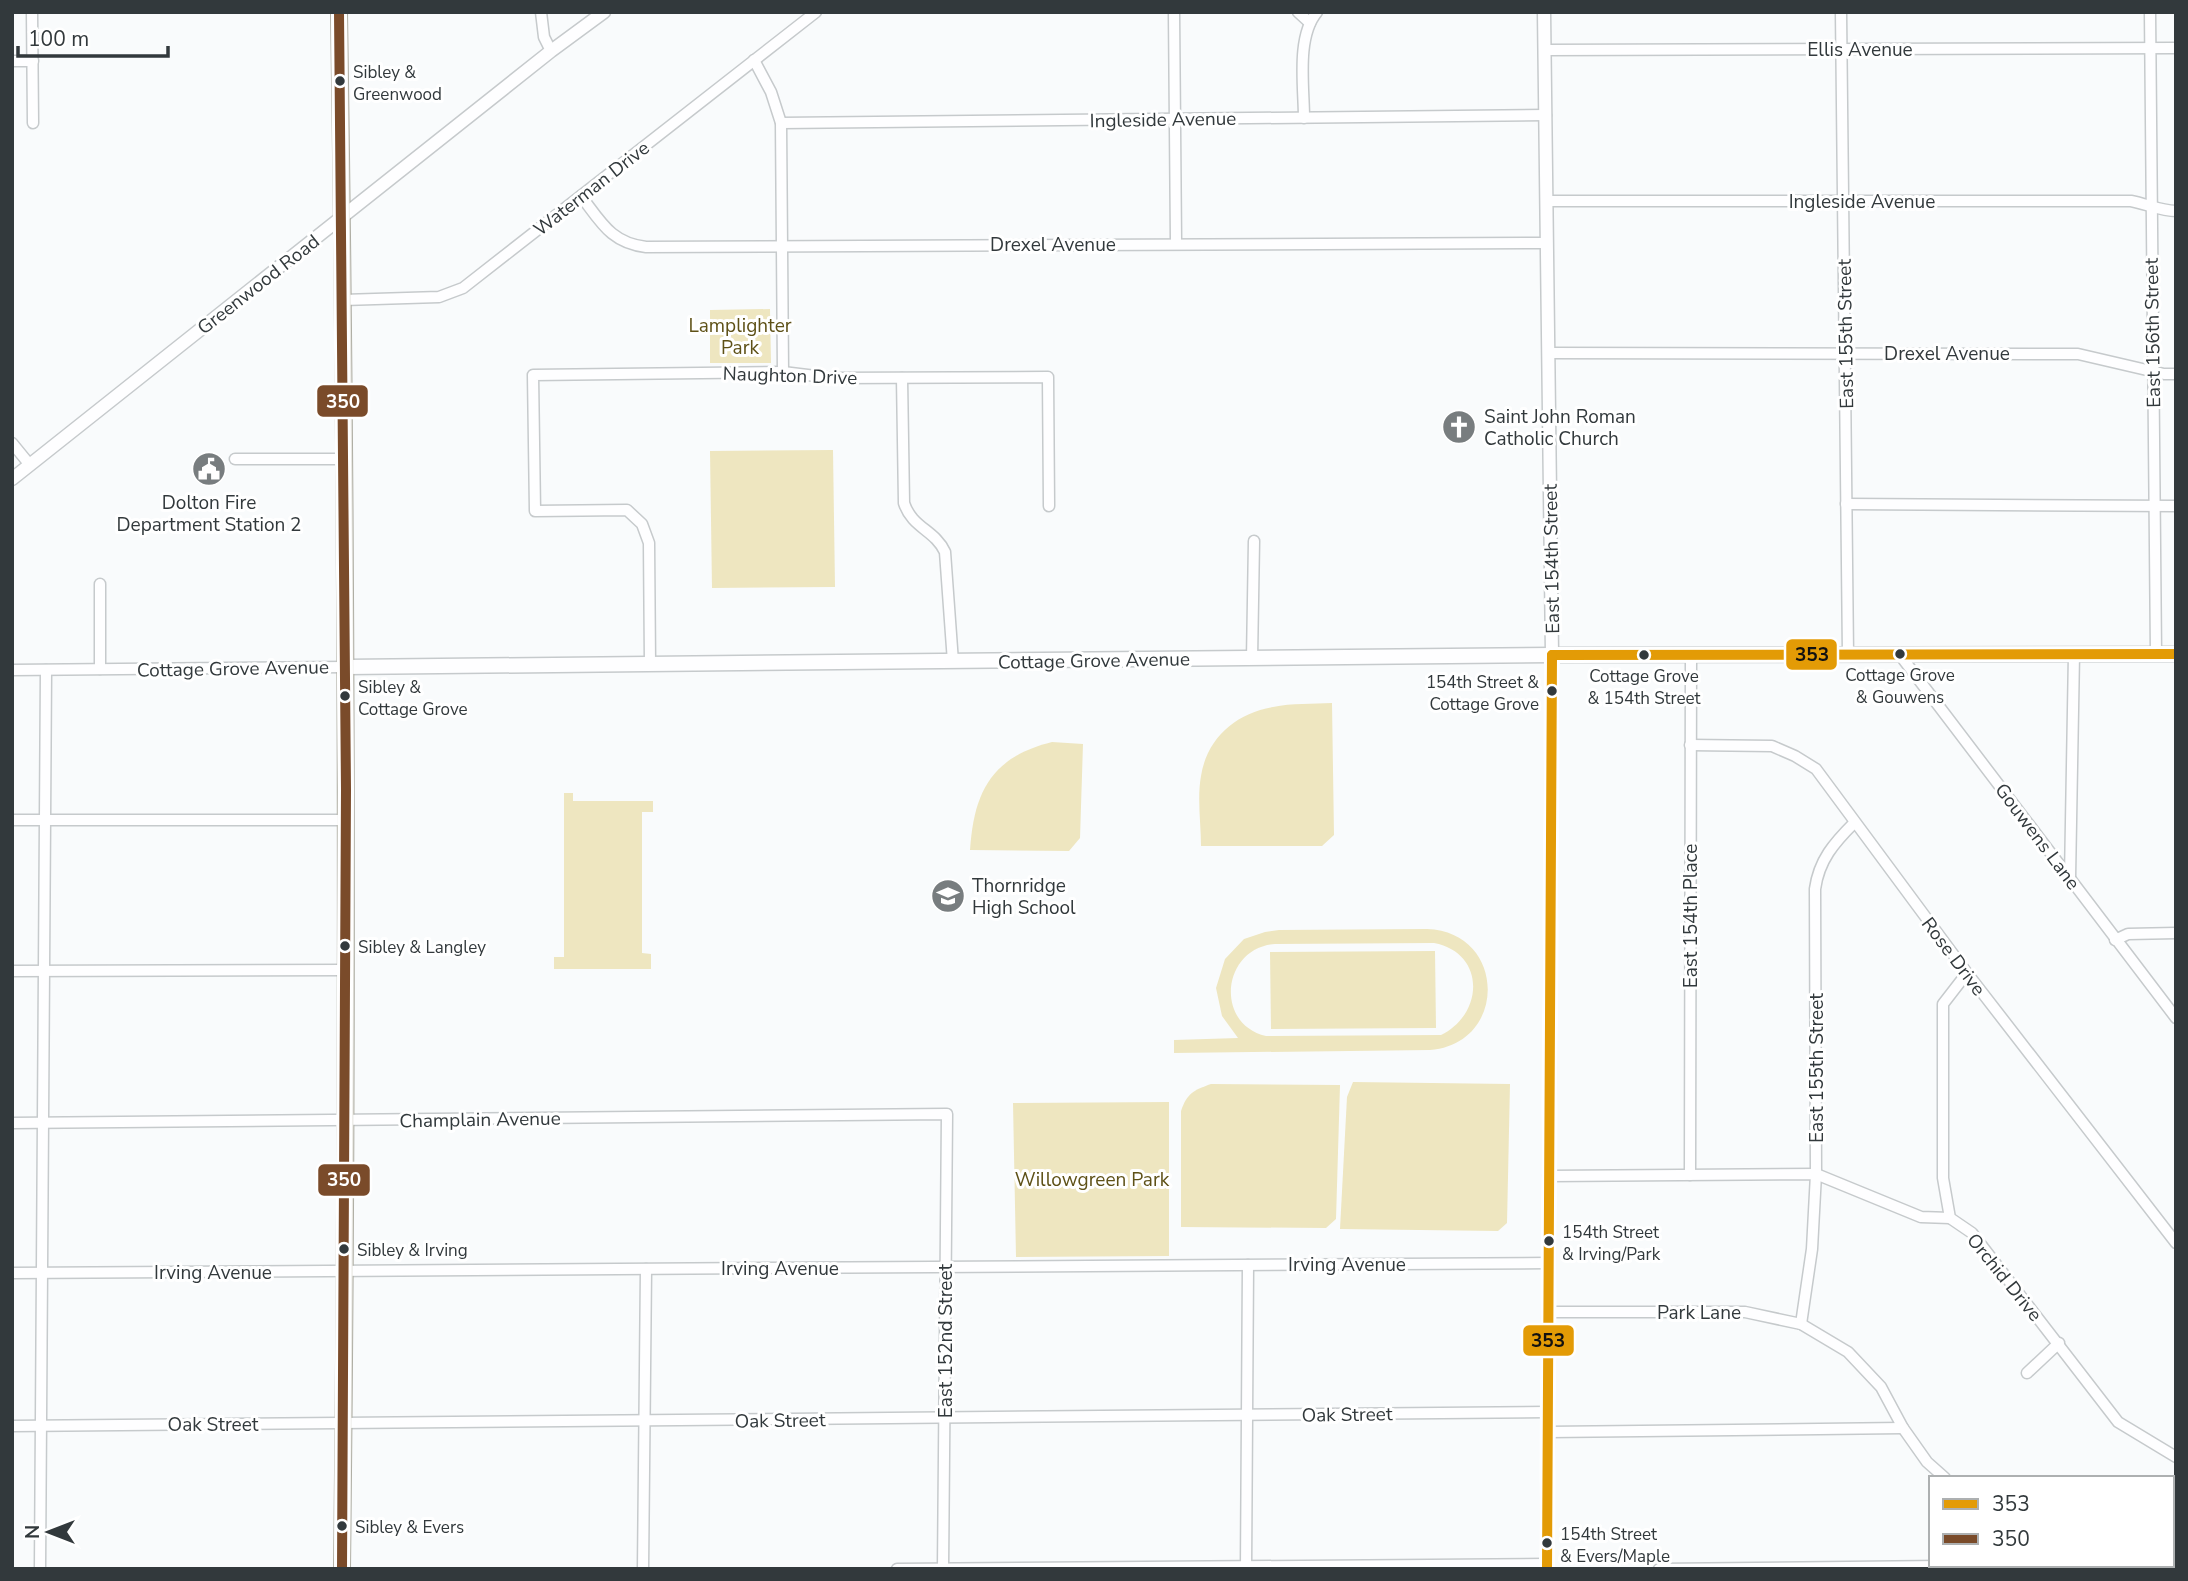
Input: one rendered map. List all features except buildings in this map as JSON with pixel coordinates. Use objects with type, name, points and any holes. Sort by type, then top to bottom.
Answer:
[{"type":"main road","points":[[339,12],[347,820],[342,1569]]},
{"type":"main road","name":"Cottage Grove Avenue","points":[[346,667],[1552,655],[2176,654]]},
{"type":"street","points":[[33,12],[33,123]]},
{"type":"street","points":[[541,12],[544,37],[551,51]]},
{"type":"street","name":"Greenwood Road","points":[[12,479],[551,51],[604,12]]},
{"type":"street","name":"Waterman Drive","points":[[342,300],[439,297],[463,288],[816,12]]},
{"type":"street","points":[[1174,12],[1176,243]]},
{"type":"street","points":[[1298,12],[1310,23]]},
{"type":"street","points":[[1304,118],[1304,46],[1310,23],[1317,12]]},
{"type":"street","name":"East 154th Street","points":[[1544,12],[1552,655],[1547,1566]]},
{"type":"street","name":"East 155th Street","points":[[1841,12],[1848,655]]},
{"type":"street","name":"East 156th Street","points":[[2150,12],[2156,654]]},
{"type":"street","name":"Ellis Avenue","points":[[1545,50],[2176,48]]},
{"type":"street","points":[[754,60],[771,92],[781,123],[783,372]]},
{"type":"street","points":[[12,61],[33,61]]},
{"type":"street","name":"Ingleside Avenue","points":[[781,123],[1546,115]]},
{"type":"street","name":"Drexel Avenue","points":[[580,196],[609,232],[633,245],[1547,243]]},
{"type":"street","name":"Ingleside Avenue","points":[[1546,201],[2132,201],[2164,211],[2176,211]]},
{"type":"street","name":"Drexel Avenue","points":[[1548,353],[2078,354],[2164,374],[2176,374]]},
{"type":"street","name":"Naughton Drive","points":[[650,664],[649,542],[642,524],[627,510],[535,511],[533,374],[783,372],[832,378],[1048,377],[1049,506]]},
{"type":"street","points":[[902,378],[904,503],[915,523],[941,542],[945,552],[953,662]]},
{"type":"street","points":[[12,443],[30,465]]},
{"type":"street","points":[[235,459],[345,459]]},
{"type":"street","points":[[1846,505],[2176,506]]},
{"type":"street","points":[[1252,659],[1254,541]]},
{"type":"street","points":[[100,584],[100,669]]},
{"type":"street","points":[[2070,878],[2074,654]]},
{"type":"street","name":"Gouwens Lane","points":[[1899,655],[2176,1018]]},
{"type":"street","name":"East 154th Place","points":[[1690,1175],[1691,656]]},
{"type":"street","name":"Cottage Grove Avenue","points":[[12,670],[346,667]]},
{"type":"street","points":[[40,1569],[46,670]]},
{"type":"street","name":"Rose Drive","points":[[1690,745],[1772,746],[1816,769],[1967,973],[2176,1243]]},
{"type":"street","points":[[12,820],[347,820]]},
{"type":"street","name":"East 155th Street","points":[[1801,1324],[1812,1249],[1816,1174],[1815,889],[1823,860],[1854,823]]},
{"type":"street","points":[[2115,940],[2128,934],[2176,933]]},
{"type":"street","points":[[12,971],[347,970]]},
{"type":"street","name":"Orchid Drive","points":[[1967,973],[1943,1004],[1943,1178],[1950,1218],[1972,1233],[2118,1422],[2176,1457]]},
{"type":"street","name":"Champlain Avenue","points":[[12,1123],[947,1114]]},
{"type":"street","name":"East 152nd Street","points":[[943,1569],[947,1114]]},
{"type":"street","points":[[1548,1176],[1816,1174],[1921,1217],[1950,1218]]},
{"type":"street","name":"Irving Avenue","points":[[12,1273],[1549,1263]]},
{"type":"street","points":[[1247,1567],[1248,1265]]},
{"type":"street","points":[[643,1569],[646,1269]]},
{"type":"street","name":"Park Lane","points":[[1549,1312],[1745,1312],[1801,1324],[1848,1352],[1881,1387],[1902,1428],[1927,1461],[1943,1476]]},
{"type":"street","points":[[2027,1373],[2059,1343]]},
{"type":"street","name":"Oak Street","points":[[12,1426],[1548,1412]]},
{"type":"street","points":[[1548,1432],[1902,1428]]},
{"type":"street","points":[[897,1569],[1547,1566]]},
{"type":"street","points":[[1660,1569],[1929,1566]]},
{"type":"green space","name":"Lamplighter Park","points":[[770,309],[771,363],[710,363],[710,310]]},
{"type":"green space","points":[[833,450],[835,587],[712,588],[710,451]]},
{"type":"green space","points":[[1332,703],[1334,835],[1322,846],[1201,846],[1201,776],[1210,750],[1225,730],[1236,721],[1260,710],[1288,705]]},
{"type":"green space","points":[[1052,742],[1083,744],[1080,838],[1069,851],[970,850],[976,810],[990,780],[1014,757]]},
{"type":"green space","points":[[564,793],[573,793],[573,801],[653,801],[653,812],[642,812],[642,953],[651,954],[651,969],[554,969],[554,957],[564,957]]},
{"type":"green space","points":[[1427,929],[1453,935],[1472,948],[1484,967],[1488,988],[1484,1010],[1474,1029],[1456,1043],[1430,1050],[1174,1053],[1174,1040],[1238,1038],[1222,1016],[1216,988],[1225,959],[1244,939],[1279,930]],"holes":[[[1434,943],[1451,949],[1463,959],[1470,971],[1473,985],[1465,1013],[1441,1035],[1266,1036],[1249,1029],[1238,1017],[1232,1003],[1231,987],[1235,972],[1244,958],[1257,949],[1275,944]]]},
{"type":"green space","points":[[1435,951],[1436,1028],[1271,1029],[1270,952]]},
{"type":"green space","points":[[1353,1082],[1510,1084],[1507,1223],[1498,1231],[1340,1229],[1347,1097]]},
{"type":"green space","points":[[1211,1084],[1340,1085],[1336,1219],[1326,1228],[1181,1227],[1181,1111],[1192,1093]]},
{"type":"green space","name":"Willowgreen Park","points":[[1169,1102],[1169,1256],[1016,1257],[1013,1103]]},
{"type":"transit line","name":"350","points":[[339,12],[346,790],[342,1569]]},
{"type":"transit line","name":"353","points":[[1552,655],[2176,654]]},
{"type":"transit line","name":"353","points":[[1547,1569],[1552,655]]},
{"type":"place","name":"Sibley & Greenwood","points":[[340,81]]},
{"type":"place","name":"Saint John Roman Catholic Church","points":[[1459,427]]},
{"type":"place","name":"Dolton Fire Department Station 2","points":[[209,469]]},
{"type":"place","name":"Cottage Grove & Gouwens","points":[[1900,654]]},
{"type":"place","name":"Cottage Grove & 154th Street","points":[[1644,655]]},
{"type":"place","name":"154th Street & Cottage Grove","points":[[1552,691]]},
{"type":"place","name":"Sibley & Cottage Grove","points":[[345,696]]},
{"type":"place","name":"Thornridge High School","points":[[948,896]]},
{"type":"place","name":"Sibley & Langley","points":[[345,946]]},
{"type":"place","name":"154th Street & Irving/Park","points":[[1549,1241]]},
{"type":"place","name":"Sibley & Irving","points":[[344,1249]]},
{"type":"place","name":"Sibley & Evers","points":[[342,1526]]},
{"type":"place","name":"154th Street & Evers/Maple","points":[[1547,1543]]}]
